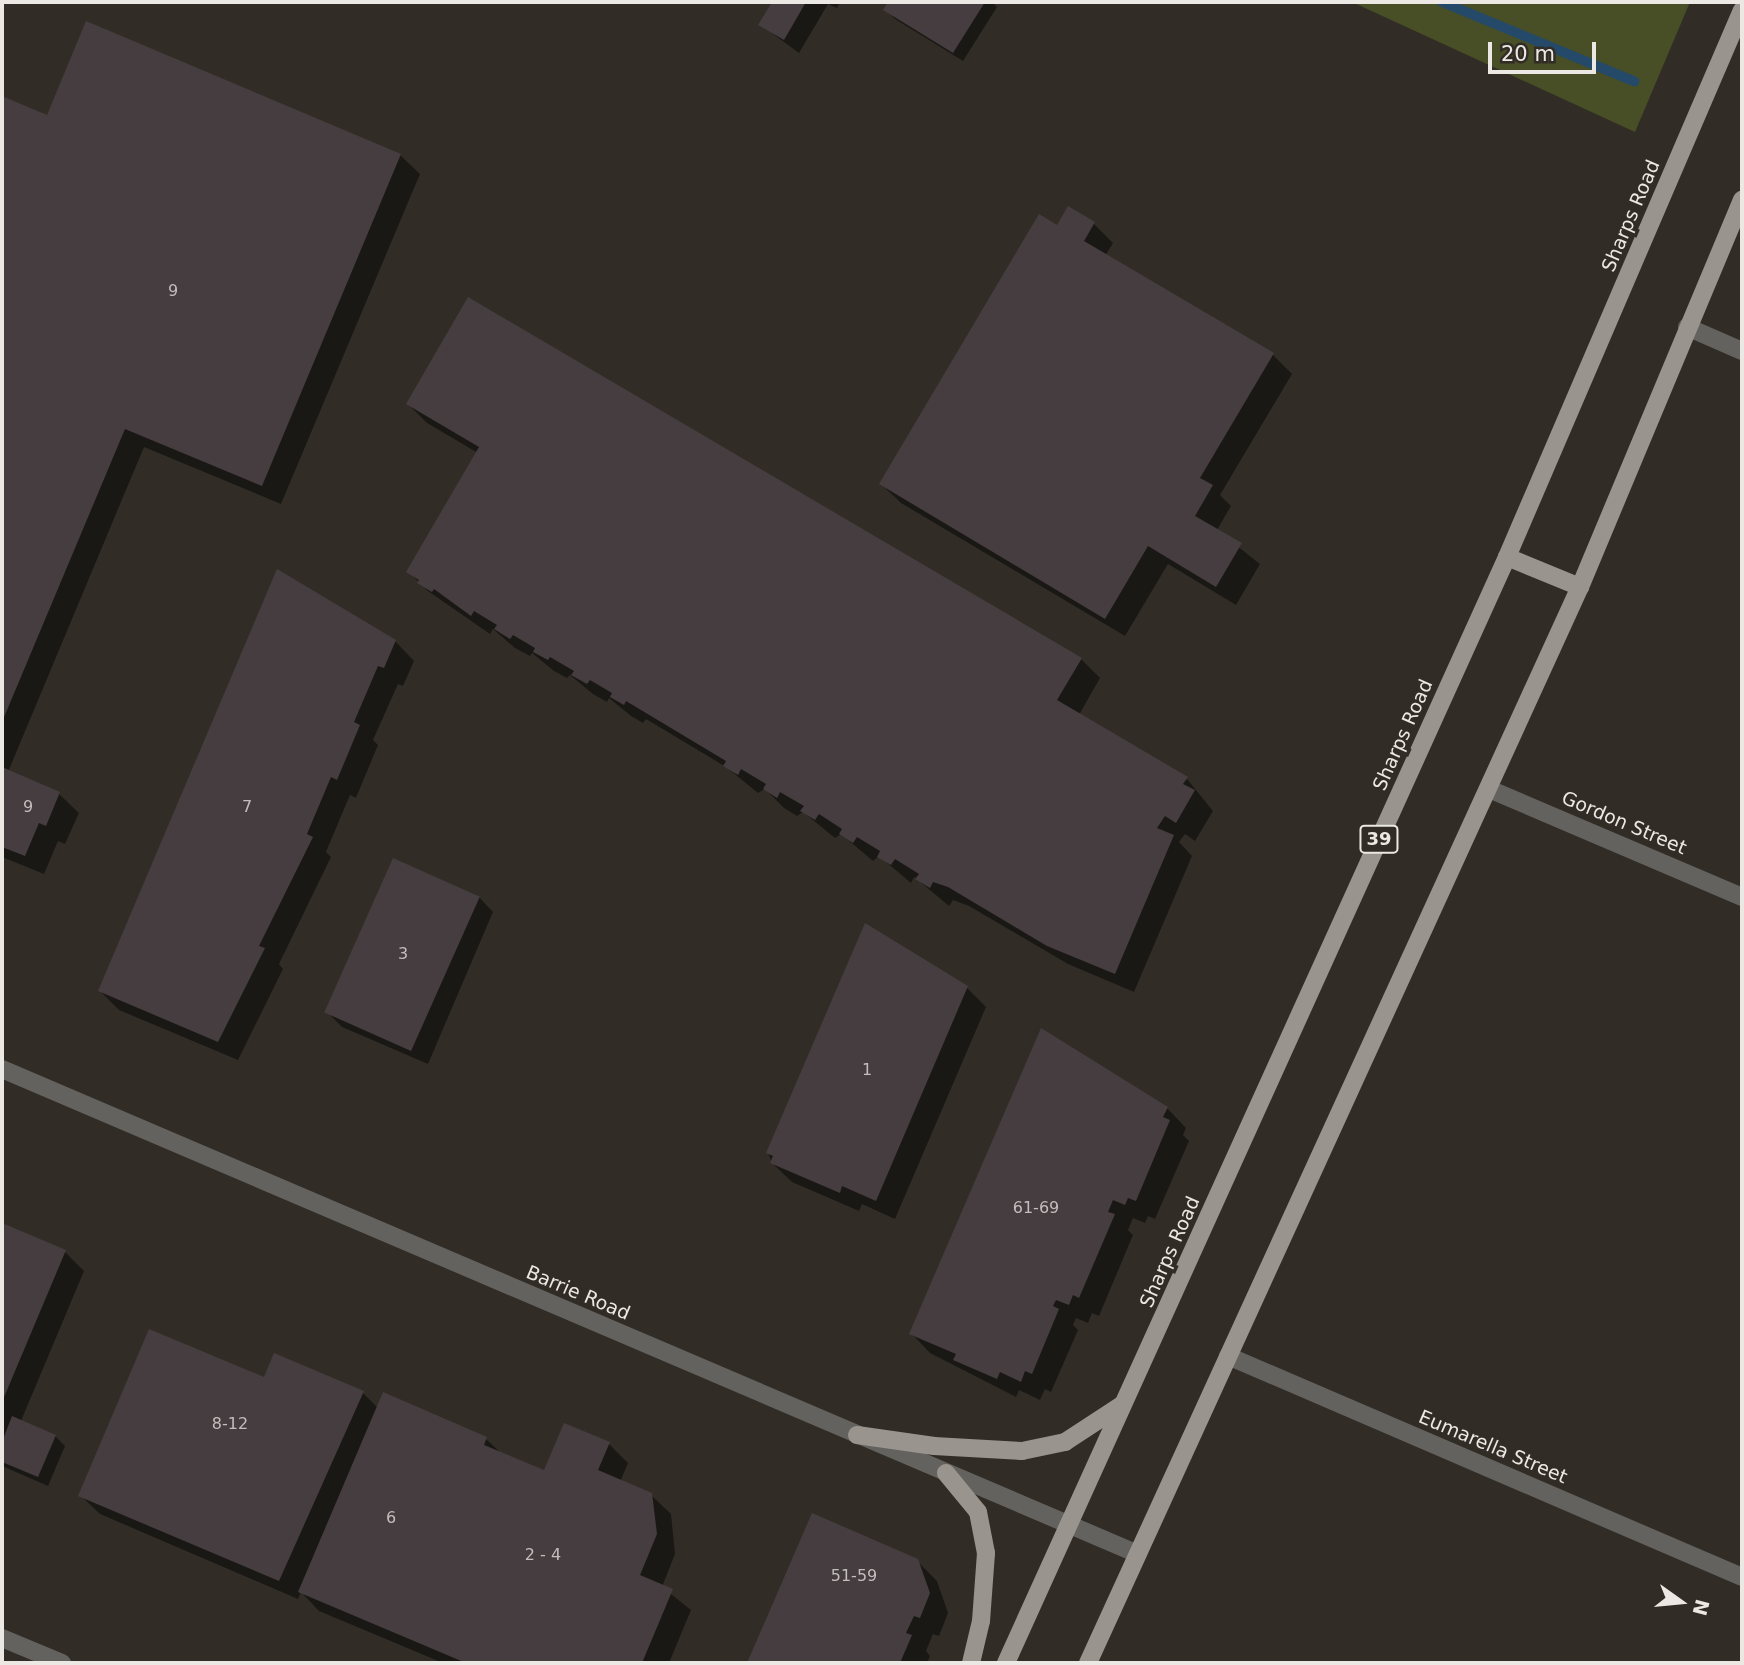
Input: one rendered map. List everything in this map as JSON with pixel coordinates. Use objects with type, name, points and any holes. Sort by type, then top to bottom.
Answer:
[{"type":"main road","name":"Sharps Road","points":[[1006,1663],[1507,557],[1742,10]]},
{"type":"main road","points":[[1088,1663],[1580,587],[1742,200]]},
{"type":"main road","points":[[1507,557],[1580,587]]},
{"type":"main road","points":[[856,1435],[934,1447],[1022,1451],[1065,1442],[1125,1402]]},
{"type":"main road","points":[[946,1473],[978,1512],[986,1553],[981,1621],[971,1663]]},
{"type":"street","points":[[1687,327],[1742,351]]},
{"type":"street","name":"Gordon Street","points":[[1489,789],[1742,897]]},
{"type":"street","name":"Barrie Road","points":[[2,1069],[1138,1555]]},
{"type":"street","name":"Eumarella Street","points":[[1227,1356],[1742,1577]]},
{"type":"street","points":[[2,1638],[62,1663]]},
{"type":"green space","points":[[1352,2],[1690,2],[1635,132]]},
{"type":"building","points":[[772,2],[806,2],[784,40],[758,25]]},
{"type":"building","points":[[888,2],[985,2],[953,53],[883,10]]},
{"type":"building","points":[[86,21],[401,154],[262,486],[125,429],[2,722],[2,96],[47,115]]},
{"type":"building","points":[[1068,206],[1095,222],[1084,241],[1274,353],[1200,478],[1213,485],[1195,516],[1242,543],[1216,587],[1148,546],[1105,619],[879,484],[1039,214],[1057,225]]},
{"type":"building","points":[[468,297],[1082,658],[1057,700],[1188,777],[1183,784],[1195,790],[1176,823],[1165,816],[1157,828],[1174,835],[1115,974],[1047,946],[948,887],[933,882],[930,888],[915,879],[919,874],[895,859],[891,865],[877,857],[880,851],[857,837],[853,843],[839,834],[842,829],[819,814],[815,820],[800,811],[804,806],[780,792],[777,798],[763,789],[766,784],[741,769],[738,775],[723,766],[726,761],[626,701],[624,705],[610,697],[612,693],[590,680],[587,684],[571,675],[574,671],[550,657],[548,660],[533,652],[535,648],[513,635],[510,639],[494,629],[497,625],[474,611],[471,616],[434,589],[432,592],[417,583],[419,580],[406,572],[479,447],[406,404]]},
{"type":"building","points":[[277,569],[396,640],[384,668],[378,666],[354,722],[360,725],[337,780],[331,777],[307,834],[313,837],[259,946],[265,948],[218,1042],[98,991]]},
{"type":"building","points":[[2,767],[60,792],[46,826],[39,823],[25,856],[2,847]]},
{"type":"building","points":[[393,858],[480,897],[411,1051],[324,1012]]},
{"type":"building","points":[[865,923],[968,986],[876,1201],[842,1186],[840,1193],[770,1163],[773,1156],[766,1153]]},
{"type":"building","points":[[1041,1028],[1168,1107],[1163,1117],[1170,1120],[1136,1201],[1128,1198],[1125,1205],[1113,1200],[1108,1212],[1115,1214],[1079,1298],[1073,1295],[1069,1305],[1056,1300],[1053,1306],[1059,1309],[1032,1374],[1025,1371],[1021,1382],[1000,1372],[997,1379],[953,1360],[956,1354],[909,1334]]},
{"type":"building","points":[[2,1223],[66,1250],[2,1402]]},
{"type":"building","points":[[149,1329],[264,1377],[274,1353],[364,1391],[279,1581],[78,1496]]},
{"type":"building","points":[[383,1392],[487,1437],[484,1445],[544,1470],[564,1423],[610,1442],[598,1470],[652,1493],[657,1534],[640,1575],[673,1589],[642,1663],[466,1663],[298,1592]]},
{"type":"building","points":[[12,1416],[56,1435],[38,1477],[2,1462],[2,1442]]},
{"type":"building","points":[[812,1513],[918,1559],[930,1593],[920,1618],[914,1616],[906,1633],[912,1635],[900,1663],[747,1663]]},
{"type":"waterway","points":[[1442,2],[1634,81]]}]
